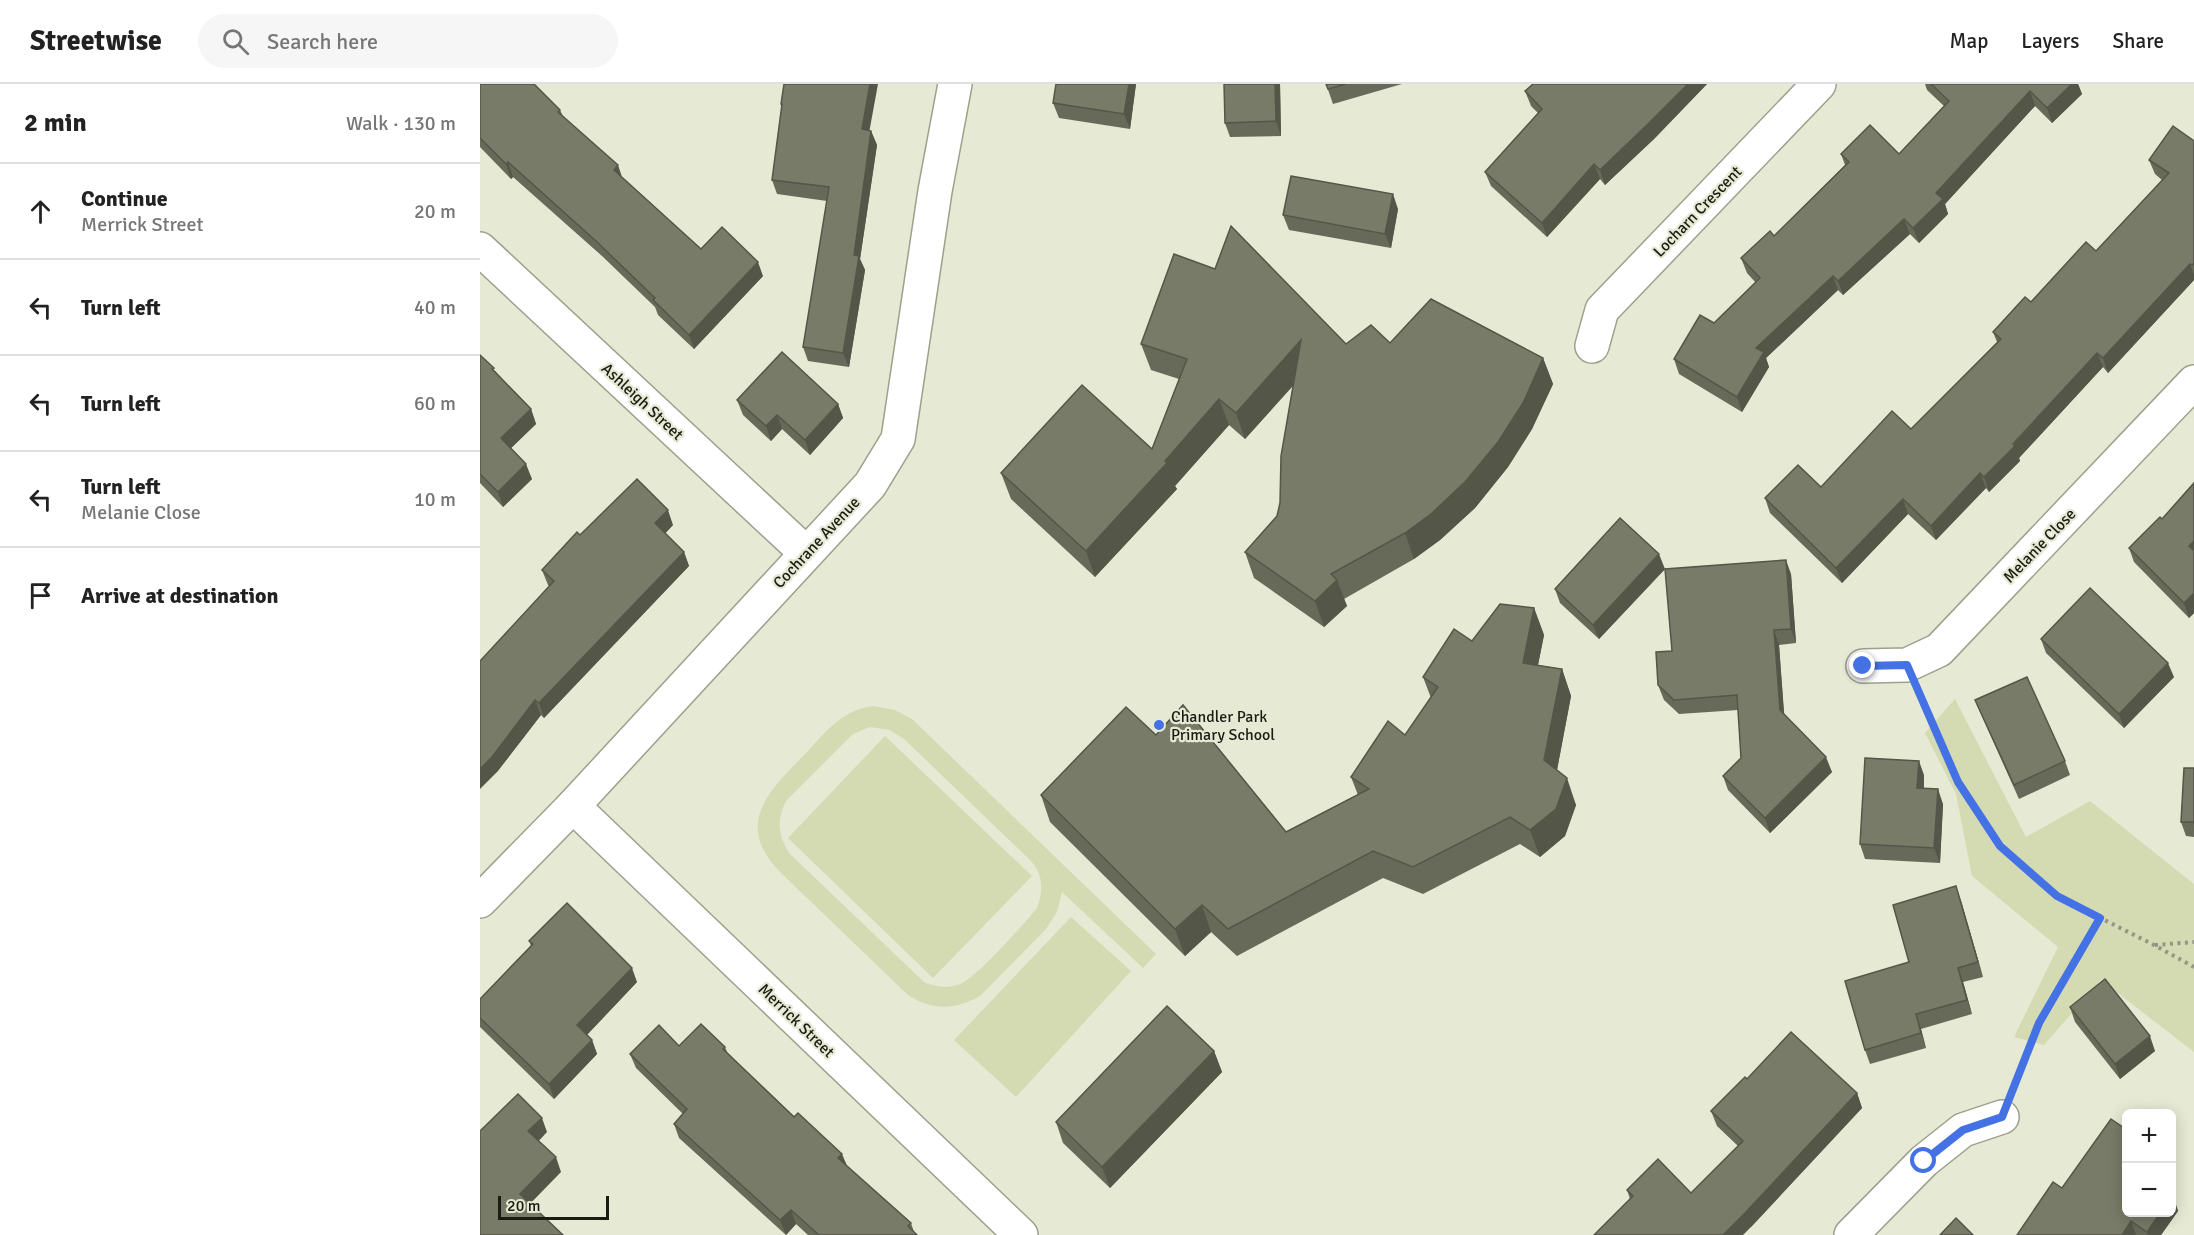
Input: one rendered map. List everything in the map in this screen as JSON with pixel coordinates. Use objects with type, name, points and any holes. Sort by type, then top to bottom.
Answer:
[{"type":"street","name":"Cochrane Avenue","points":[[480,901],[573,806],[870,485],[898,439],[935,191],[955,84]]},
{"type":"street","name":"Locharn Crescent","points":[[1592,346],[1602,310],[1819,84]]},
{"type":"street","name":"Ashleigh Street","points":[[480,249],[806,553]]},
{"type":"street","name":"Melanie Close","points":[[1863,666],[1907,665],[1940,650],[2194,382]]},
{"type":"street","name":"Merrick Street","points":[[573,806],[1021,1235]]},
{"type":"street","points":[[1851,1235],[1924,1161],[1963,1130],[2002,1117]]},
{"type":"path","points":[[1907,665],[1958,782],[2000,846],[2057,896],[2194,967]]},
{"type":"path","points":[[2002,1117],[2039,1023],[2100,918]]},
{"type":"path","points":[[2154,945],[2194,942]]},
{"type":"green space","points":[[1955,699],[2026,837],[2090,801],[2194,884],[2194,1052],[2101,980],[2044,1045],[2014,1037],[2058,947],[1972,876],[1956,794],[1925,733]]},
{"type":"green space","points":[[873,706],[895,710],[912,719],[1156,954],[1143,968],[1062,892],[1057,912],[1046,929],[981,995],[963,1004],[945,1007],[926,1004],[908,995],[780,872],[766,854],[759,838],[758,822],[762,808],[781,779],[836,722],[862,708]],"holes":[[[870,727],[890,730],[903,738],[1029,859],[1040,876],[1041,894],[1037,908],[988,961],[968,979],[955,986],[942,987],[924,982],[790,854],[781,835],[781,815],[786,801],[853,734]]]},
{"type":"green space","points":[[885,736],[1032,876],[933,978],[788,838]]},
{"type":"green space","points":[[1071,917],[1131,971],[1016,1097],[954,1040]]},
{"type":"building","points":[[480,84],[534,84],[560,110],[558,112],[618,165],[614,170],[701,249],[722,227],[758,262],[689,335],[653,300],[655,298],[597,242],[508,162],[506,164],[480,138]]},
{"type":"building","points":[[784,84],[870,84],[862,129],[871,131],[854,255],[859,256],[843,353],[803,347],[829,187],[772,180]]},
{"type":"building","points":[[1056,84],[1129,84],[1124,114],[1053,103]]},
{"type":"building","points":[[1224,84],[1275,84],[1276,121],[1225,123]]},
{"type":"building","points":[[1326,84],[1346,84],[1328,89]]},
{"type":"building","points":[[1533,84],[1688,84],[1600,170],[1594,164],[1542,223],[1485,172],[1542,109],[1525,91]]},
{"type":"building","points":[[1931,84],[2072,84],[2047,108],[2030,91],[1936,193],[1943,199],[1913,228],[1904,219],[1838,281],[1833,276],[1756,348],[1764,352],[1737,397],[1674,359],[1700,315],[1714,323],[1760,278],[1741,258],[1770,231],[1774,236],[1849,162],[1841,154],[1870,125],[1899,154],[1949,101]]},
{"type":"building","points":[[2173,126],[2194,141],[2194,263],[2190,264],[2103,358],[2097,353],[2013,444],[2015,446],[1984,477],[1980,473],[1931,526],[1903,499],[1836,568],[1765,498],[1798,465],[1821,487],[1892,411],[1911,429],[2001,339],[1993,332],[2025,297],[2031,302],[2086,242],[2096,251],[2169,173],[2149,160]]},
{"type":"building","points":[[1291,176],[1393,194],[1385,234],[1283,215]]},
{"type":"building","points":[[1231,226],[1346,344],[1371,325],[1390,343],[1431,299],[1543,358],[1523,403],[1498,442],[1465,482],[1431,514],[1405,533],[1331,574],[1337,580],[1315,601],[1245,552],[1277,516],[1280,503],[1281,456],[1301,340],[1236,413],[1219,399],[1165,461],[1167,463],[1086,551],[1001,473],[1082,385],[1152,449],[1187,359],[1141,344],[1174,254],[1215,269]]},
{"type":"building","points":[[782,352],[838,404],[805,440],[777,415],[766,426],[737,400]]},
{"type":"building","points":[[480,355],[531,409],[501,438],[526,464],[498,492],[480,474]]},
{"type":"building","points":[[637,479],[668,510],[655,523],[684,552],[539,703],[535,700],[492,757],[480,769],[480,661],[554,581],[542,570],[577,532],[580,535]]},
{"type":"building","points":[[2194,483],[2194,541],[2189,546],[2194,551],[2194,593],[2184,603],[2129,548],[2160,517],[2162,519]]},
{"type":"building","points":[[1620,518],[1659,554],[1593,625],[1555,589]]},
{"type":"building","points":[[1786,560],[1791,629],[1774,630],[1780,710],[1826,757],[1765,818],[1723,776],[1741,758],[1737,695],[1674,700],[1658,685],[1656,652],[1672,651],[1665,569]]},
{"type":"building","points":[[2090,588],[2168,663],[2119,714],[2041,639]]},
{"type":"building","points":[[1500,604],[1534,608],[1523,663],[1562,669],[1544,760],[1567,778],[1556,809],[1530,830],[1510,817],[1413,867],[1373,851],[1228,929],[1202,905],[1175,929],[1041,795],[1126,707],[1156,735],[1183,705],[1286,832],[1369,789],[1351,777],[1388,721],[1405,735],[1438,687],[1423,677],[1454,629],[1472,641]]},
{"type":"building","points":[[2027,677],[2065,761],[2014,785],[1975,700]]},
{"type":"building","points":[[1865,758],[1919,761],[1917,788],[1938,789],[1934,848],[1860,844]]},
{"type":"building","points":[[2184,768],[2194,768],[2194,822],[2181,822]]},
{"type":"building","points":[[1956,886],[1978,962],[1958,968],[1967,1000],[1916,1014],[1921,1033],[1865,1050],[1845,981],[1909,962],[1893,905]]},
{"type":"building","points":[[567,903],[632,968],[577,1025],[592,1040],[549,1084],[480,1018],[480,999],[533,944],[529,941]]},
{"type":"building","points":[[2105,979],[2150,1036],[2115,1064],[2070,1007]]},
{"type":"building","points":[[1167,1006],[1214,1051],[1102,1167],[1056,1122]]},
{"type":"building","points":[[701,1024],[725,1047],[723,1049],[794,1117],[798,1113],[842,1154],[838,1158],[911,1223],[908,1226],[917,1235],[819,1235],[791,1210],[780,1220],[674,1124],[687,1109],[630,1054],[659,1025],[679,1046]]},
{"type":"building","points":[[1791,1032],[1857,1093],[1745,1213],[1723,1235],[1594,1235],[1633,1196],[1627,1190],[1658,1159],[1691,1193],[1743,1141],[1711,1111],[1745,1077],[1747,1079]]},
{"type":"building","points":[[518,1094],[542,1118],[528,1131],[556,1157],[520,1194],[563,1235],[480,1235],[480,1131]]},
{"type":"building","points":[[2111,1119],[2122,1127],[2122,1217],[2158,1217],[2147,1232],[2131,1221],[2122,1235],[2017,1235],[2053,1182],[2062,1188]]},
{"type":"building","points":[[1956,1218],[1973,1235],[1940,1235]]},
{"type":"place","name":"Chandler Park Primary School","points":[[1159,725]]},
{"type":"route","points":[[1863,666],[1907,665],[1958,782],[2000,846],[2057,896],[2100,918],[2039,1023],[2002,1117],[1963,1130],[1924,1161]]}]
